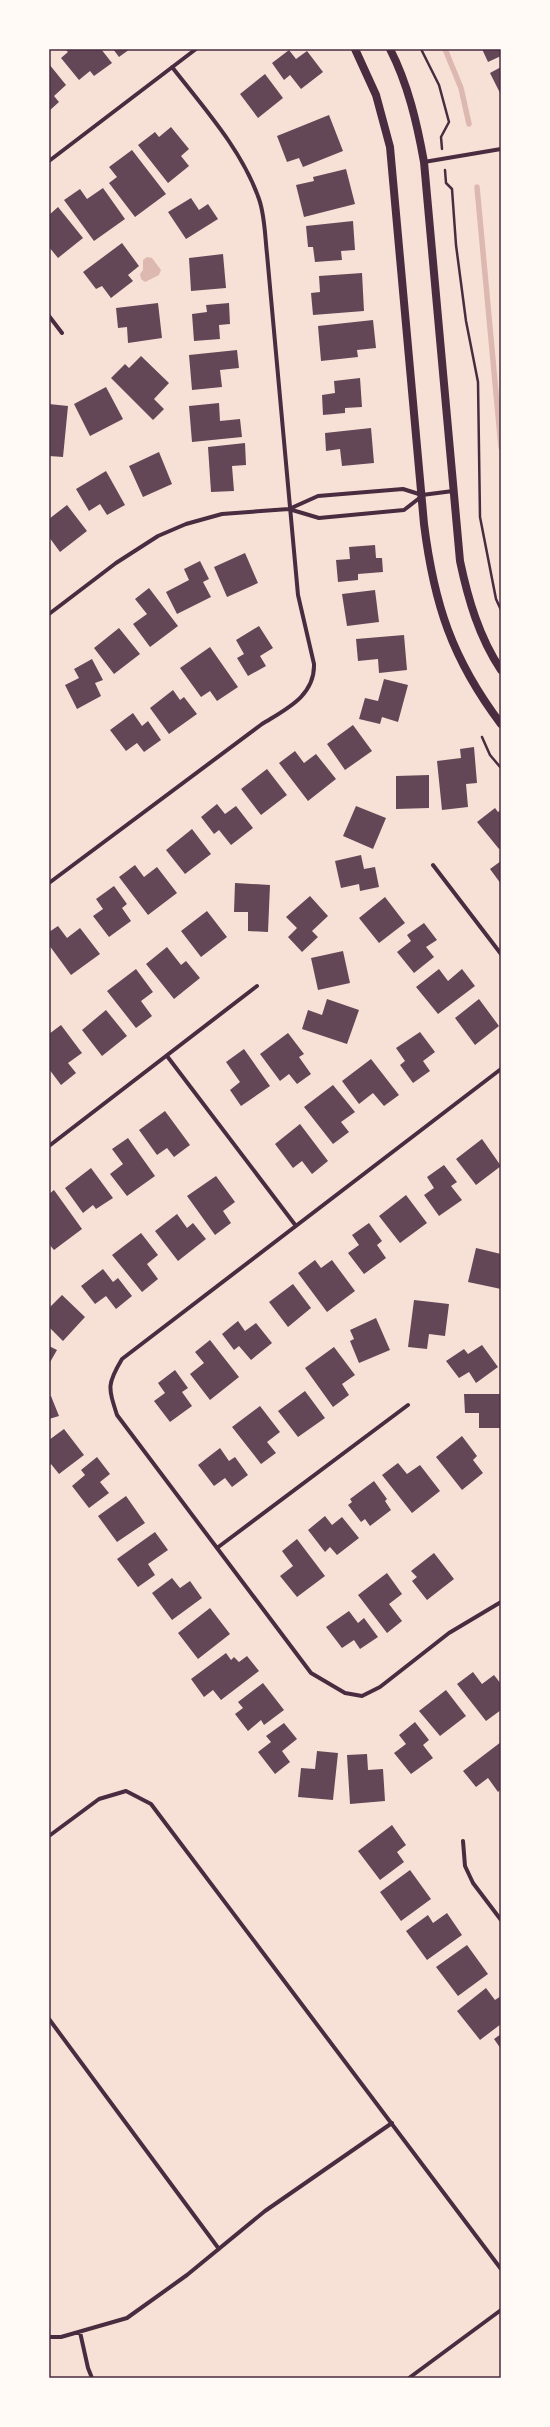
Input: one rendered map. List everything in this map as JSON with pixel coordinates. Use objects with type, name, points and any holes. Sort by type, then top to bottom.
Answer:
[{"type":"main road","points":[[355,49],[376,95],[390,147],[428,557],[442,618],[466,673],[501,724]]},
{"type":"main road","points":[[390,49],[406,87],[417,125],[424,162],[460,561],[467,593],[477,624],[501,670]]},
{"type":"street","points":[[49,161],[196,49]]},
{"type":"street","points":[[49,883],[262,724],[287,708],[306,693],[312,684],[314,664],[298,595],[267,254],[260,201],[243,163],[211,116],[172,67]]},
{"type":"street","points":[[424,162],[444,160],[501,149]]},
{"type":"street","points":[[49,316],[62,332]]},
{"type":"street","points":[[49,614],[116,563],[158,536],[186,524],[222,514],[289,509],[318,496],[403,489],[422,495],[453,491]]},
{"type":"street","points":[[289,509],[319,518],[404,510],[422,495]]},
{"type":"street","points":[[433,865],[501,954]]},
{"type":"street","points":[[49,1146],[257,986]]},
{"type":"street","points":[[167,1056],[296,1226]]},
{"type":"street","points":[[501,1069],[122,1359],[110,1379],[111,1396],[117,1415],[311,1673],[345,1693],[362,1696],[380,1687],[450,1633],[501,1602]]},
{"type":"street","points":[[217,1548],[408,1405]]},
{"type":"street","points":[[49,1836],[99,1799],[126,1791],[151,1804],[501,2269]]},
{"type":"street","points":[[463,1841],[465,1866],[473,1883],[501,1920]]},
{"type":"street","points":[[49,2019],[219,2249]]},
{"type":"street","points":[[49,2337],[61,2338],[127,2318],[187,2275],[265,2211],[392,2123]]},
{"type":"street","points":[[409,2378],[501,2310]]},
{"type":"street","points":[[80,2332],[88,2368],[92,2378]]},
{"type":"path","points":[[421,49],[439,85],[449,122],[441,137],[446,183],[452,189],[456,245],[464,306],[478,382],[480,517],[496,599],[501,610]]},
{"type":"path","points":[[482,737],[490,755],[501,768]]},
{"type":"shaded area","points":[[147,257],[152,258],[161,270],[159,275],[145,282],[141,279],[140,274],[143,270],[143,260]]},
{"type":"building","points":[[65,49],[101,49],[112,63],[94,76],[90,71],[79,80],[61,58],[68,52]]},
{"type":"building","points":[[113,49],[130,49],[119,57]]},
{"type":"building","points":[[482,49],[501,49],[501,56],[488,62]]},
{"type":"building","points":[[289,50],[296,59],[307,51],[323,72],[301,89],[290,75],[284,80],[272,63]]},
{"type":"building","points":[[49,64],[66,85],[54,96],[59,102],[49,111]]},
{"type":"building","points":[[501,67],[501,95],[490,73]]},
{"type":"building","points":[[265,74],[283,98],[258,118],[240,94]]},
{"type":"building","points":[[329,115],[343,151],[303,167],[299,158],[287,162],[277,136]]},
{"type":"building","points":[[171,127],[189,149],[181,156],[189,166],[168,183],[138,145],[155,132],[159,137]]},
{"type":"building","points":[[132,150],[166,194],[135,217],[109,183],[117,177],[109,167]]},
{"type":"building","points":[[346,169],[355,204],[304,217],[296,185],[314,181],[313,177]]},
{"type":"building","points":[[103,188],[125,219],[94,241],[64,200],[80,189],[87,199]]},
{"type":"building","points":[[191,198],[199,210],[208,204],[218,219],[186,239],[168,212]]},
{"type":"building","points":[[58,207],[83,238],[58,258],[49,247],[49,215]]},
{"type":"building","points":[[353,221],[355,250],[341,251],[342,260],[315,262],[313,247],[308,247],[306,226]]},
{"type":"building","points":[[122,243],[139,266],[128,275],[133,281],[111,298],[102,286],[96,289],[83,272]]},
{"type":"building","points":[[223,254],[226,288],[191,291],[189,258]]},
{"type":"building","points":[[362,273],[364,311],[313,315],[311,293],[320,292],[319,276]]},
{"type":"building","points":[[158,303],[162,338],[128,343],[127,327],[118,328],[116,308]]},
{"type":"building","points":[[229,303],[230,324],[219,325],[220,339],[194,341],[192,314],[207,312],[206,305]]},
{"type":"building","points":[[373,320],[376,348],[357,350],[358,357],[321,361],[318,326]]},
{"type":"building","points":[[237,350],[239,368],[220,370],[222,387],[192,390],[189,355]]},
{"type":"building","points":[[141,356],[169,383],[154,399],[164,409],[153,420],[111,378],[125,364],[129,368]]},
{"type":"building","points":[[360,378],[362,407],[345,408],[345,413],[323,415],[322,395],[335,393],[334,381]]},
{"type":"building","points":[[106,387],[123,419],[90,436],[74,404]]},
{"type":"building","points":[[219,403],[220,421],[240,419],[242,437],[192,442],[189,406]]},
{"type":"building","points":[[49,404],[68,406],[63,457],[49,456]]},
{"type":"building","points":[[371,428],[374,463],[342,466],[340,449],[326,451],[325,433]]},
{"type":"building","points":[[245,443],[246,465],[232,466],[234,491],[211,492],[208,447]]},
{"type":"building","points":[[159,452],[172,484],[143,497],[129,466]]},
{"type":"building","points":[[106,471],[125,505],[107,515],[100,504],[89,511],[76,489]]},
{"type":"building","points":[[67,505],[87,531],[60,552],[49,537],[49,519]]},
{"type":"building","points":[[375,545],[376,558],[382,558],[383,572],[358,574],[358,580],[338,582],[336,560],[350,559],[349,547]]},
{"type":"building","points":[[245,553],[258,583],[227,597],[214,567]]},
{"type":"building","points":[[200,561],[209,579],[203,582],[211,597],[177,614],[166,592],[189,580],[184,569]]},
{"type":"building","points":[[149,588],[178,626],[150,647],[133,624],[147,614],[135,599]]},
{"type":"building","points":[[375,590],[379,622],[347,626],[342,594]]},
{"type":"building","points":[[259,626],[273,648],[260,656],[266,666],[248,676],[237,658],[244,654],[236,640]]},
{"type":"building","points":[[119,628],[140,654],[114,674],[94,648]]},
{"type":"building","points":[[404,635],[407,670],[379,673],[378,659],[358,661],[356,639]]},
{"type":"building","points":[[210,647],[238,687],[217,701],[210,691],[201,697],[180,668]]},
{"type":"building","points":[[92,659],[103,680],[95,683],[101,696],[77,709],[65,685],[79,678],[74,669]]},
{"type":"building","points":[[384,679],[408,685],[398,722],[382,717],[380,724],[359,719],[365,698],[378,701]]},
{"type":"building","points":[[173,690],[180,700],[184,697],[197,714],[169,734],[150,708]]},
{"type":"building","points":[[133,713],[142,726],[148,721],[161,740],[144,752],[137,743],[126,751],[110,730]]},
{"type":"building","points":[[353,725],[372,751],[345,770],[327,744]]},
{"type":"building","points":[[474,747],[477,783],[466,784],[468,807],[442,810],[437,761],[461,758],[460,749]]},
{"type":"building","points":[[295,751],[304,763],[316,754],[336,779],[308,801],[279,763]]},
{"type":"building","points":[[267,769],[287,795],[261,815],[241,789]]},
{"type":"building","points":[[429,775],[429,808],[396,809],[396,776]]},
{"type":"building","points":[[217,804],[225,814],[236,806],[253,828],[231,845],[219,830],[214,834],[201,817]]},
{"type":"building","points":[[356,806],[386,818],[373,849],[343,836]]},
{"type":"building","points":[[495,808],[498,812],[501,810],[501,847],[499,849],[477,822]]},
{"type":"building","points":[[192,829],[211,854],[185,874],[166,850]]},
{"type":"building","points":[[361,855],[364,869],[375,867],[379,887],[360,891],[359,884],[341,888],[335,861]]},
{"type":"building","points":[[501,861],[501,884],[490,869]]},
{"type":"building","points":[[135,865],[144,877],[157,867],[177,893],[148,915],[119,877]]},
{"type":"building","points":[[235,883],[270,885],[268,932],[248,931],[248,912],[234,912]]},
{"type":"building","points":[[114,886],[127,904],[122,908],[131,921],[109,937],[93,916],[103,909],[96,899]]},
{"type":"building","points":[[310,896],[328,916],[312,931],[318,937],[302,952],[288,937],[297,928],[286,917]]},
{"type":"building","points":[[385,897],[405,923],[379,943],[359,918]]},
{"type":"building","points":[[207,911],[227,937],[201,957],[181,931]]},
{"type":"building","points":[[424,923],[437,940],[426,947],[434,957],[414,973],[397,952],[411,941],[407,935]]},
{"type":"building","points":[[58,926],[67,938],[80,928],[100,954],[71,975],[49,945],[49,932]]},
{"type":"building","points":[[167,947],[181,965],[186,961],[200,978],[174,999],[146,964]]},
{"type":"building","points":[[343,951],[350,983],[318,990],[311,958]]},
{"type":"building","points":[[136,969],[153,992],[141,1001],[152,1016],[136,1028],[107,991]]},
{"type":"building","points":[[439,969],[448,981],[462,969],[475,986],[438,1014],[416,987]]},
{"type":"building","points":[[327,999],[359,1010],[347,1044],[302,1029],[308,1010],[322,1015]]},
{"type":"building","points":[[479,999],[499,1026],[475,1045],[455,1018]]},
{"type":"building","points":[[106,1010],[127,1036],[102,1056],[82,1030]]},
{"type":"building","points":[[61,1025],[82,1053],[68,1063],[76,1073],[61,1085],[49,1069],[49,1034]]},
{"type":"building","points":[[420,1032],[435,1052],[423,1061],[430,1071],[413,1083],[400,1065],[405,1061],[396,1048]]},
{"type":"building","points":[[288,1033],[304,1054],[299,1057],[311,1074],[297,1084],[289,1074],[280,1081],[260,1054]]},
{"type":"building","points":[[244,1049],[270,1086],[241,1106],[230,1090],[240,1082],[226,1062]]},
{"type":"building","points":[[371,1059],[399,1095],[384,1106],[373,1093],[359,1104],[342,1081]]},
{"type":"building","points":[[333,1085],[355,1112],[341,1122],[349,1132],[333,1144],[304,1107]]},
{"type":"building","points":[[165,1111],[190,1145],[174,1157],[167,1148],[157,1155],[139,1130]]},
{"type":"building","points":[[300,1124],[328,1161],[312,1174],[302,1161],[293,1168],[275,1144]]},
{"type":"building","points":[[128,1138],[155,1176],[127,1196],[110,1174],[123,1164],[112,1149]]},
{"type":"building","points":[[482,1139],[501,1166],[476,1185],[456,1159]]},
{"type":"building","points":[[444,1165],[457,1182],[451,1186],[462,1200],[439,1216],[424,1195],[434,1188],[427,1177]]},
{"type":"building","points":[[91,1168],[113,1198],[96,1209],[93,1205],[83,1213],[65,1188]]},
{"type":"building","points":[[216,1176],[235,1202],[223,1211],[231,1223],[215,1235],[187,1196]]},
{"type":"building","points":[[54,1190],[82,1229],[54,1250],[49,1244],[49,1194]]},
{"type":"building","points":[[406,1195],[427,1223],[400,1243],[379,1216]]},
{"type":"building","points":[[177,1214],[187,1228],[193,1223],[206,1239],[178,1261],[155,1231]]},
{"type":"building","points":[[369,1223],[382,1241],[377,1245],[386,1258],[364,1274],[348,1253],[359,1245],[352,1235]]},
{"type":"building","points":[[141,1233],[158,1255],[147,1264],[158,1279],[142,1292],[112,1255]]},
{"type":"building","points":[[476,1248],[501,1254],[501,1289],[468,1282]]},
{"type":"building","points":[[315,1260],[321,1268],[332,1260],[355,1291],[327,1312],[298,1273]]},
{"type":"building","points":[[103,1269],[113,1282],[118,1278],[132,1296],[116,1309],[106,1296],[95,1304],[81,1286]]},
{"type":"building","points":[[293,1284],[311,1308],[288,1327],[269,1302]]},
{"type":"building","points":[[62,1295],[85,1317],[63,1341],[49,1327],[49,1308]]},
{"type":"building","points":[[414,1300],[449,1304],[445,1336],[429,1334],[427,1349],[408,1347]]},
{"type":"building","points":[[376,1318],[390,1350],[359,1363],[350,1341],[354,1339],[350,1330]]},
{"type":"building","points":[[238,1321],[245,1331],[256,1323],[272,1343],[251,1360],[239,1346],[234,1350],[222,1334]]},
{"type":"building","points":[[210,1340],[239,1377],[210,1400],[190,1374],[204,1363],[195,1352]]},
{"type":"building","points":[[482,1345],[498,1367],[476,1383],[469,1372],[459,1378],[446,1361],[464,1349],[468,1354]]},
{"type":"building","points":[[49,1346],[57,1350],[49,1364]]},
{"type":"building","points":[[334,1347],[355,1375],[342,1384],[349,1395],[333,1407],[305,1368]]},
{"type":"building","points":[[175,1370],[188,1388],[182,1392],[192,1406],[170,1422],[154,1401],[165,1393],[158,1383]]},
{"type":"building","points":[[305,1391],[325,1418],[298,1437],[278,1411]]},
{"type":"building","points":[[464,1394],[501,1394],[501,1428],[479,1428],[479,1413],[465,1413]]},
{"type":"building","points":[[51,1396],[59,1416],[49,1419],[49,1397]]},
{"type":"building","points":[[260,1406],[280,1432],[267,1442],[276,1453],[261,1464],[232,1427]]},
{"type":"building","points":[[64,1429],[84,1455],[59,1474],[51,1464],[49,1466],[49,1440]]},
{"type":"building","points":[[462,1436],[477,1456],[473,1460],[483,1473],[462,1490],[436,1457]]},
{"type":"building","points":[[220,1448],[229,1461],[235,1457],[248,1475],[232,1487],[225,1478],[214,1486],[198,1465]]},
{"type":"building","points":[[97,1457],[110,1474],[100,1482],[109,1493],[89,1508],[72,1486],[85,1475],[81,1470]]},
{"type":"building","points":[[398,1463],[407,1474],[420,1465],[440,1491],[412,1513],[382,1475]]},
{"type":"building","points":[[374,1481],[387,1499],[385,1501],[391,1510],[370,1526],[365,1519],[361,1522],[348,1505],[352,1502],[350,1499]]},
{"type":"building","points":[[126,1496],[145,1523],[117,1542],[98,1516]]},
{"type":"building","points":[[325,1516],[332,1525],[342,1517],[359,1538],[337,1555],[330,1547],[325,1552],[308,1530]]},
{"type":"building","points":[[155,1532],[168,1550],[148,1564],[155,1575],[138,1587],[117,1559]]},
{"type":"building","points":[[297,1539],[325,1576],[297,1597],[280,1576],[293,1566],[282,1551]]},
{"type":"building","points":[[434,1553],[454,1579],[427,1600],[412,1581],[417,1577],[411,1571]]},
{"type":"building","points":[[387,1573],[402,1594],[389,1604],[402,1621],[387,1633],[358,1595]]},
{"type":"building","points":[[172,1578],[180,1588],[190,1581],[202,1598],[172,1620],[152,1593]]},
{"type":"building","points":[[210,1608],[230,1634],[198,1659],[178,1633]]},
{"type":"building","points":[[349,1611],[358,1623],[364,1618],[378,1637],[360,1649],[354,1640],[342,1648],[326,1627]]},
{"type":"building","points":[[226,1653],[231,1660],[234,1657],[239,1662],[247,1656],[259,1671],[221,1700],[213,1690],[204,1697],[191,1679]]},
{"type":"building","points":[[473,1672],[482,1684],[494,1675],[501,1684],[501,1710],[486,1721],[457,1684]]},
{"type":"building","points":[[263,1683],[284,1710],[264,1725],[261,1720],[248,1731],[235,1714],[243,1708],[238,1702]]},
{"type":"building","points":[[446,1690],[466,1716],[440,1736],[419,1711]]},
{"type":"building","points":[[415,1722],[429,1740],[423,1745],[433,1758],[411,1774],[394,1753],[406,1744],[399,1735]]},
{"type":"building","points":[[284,1723],[297,1739],[282,1751],[290,1762],[275,1774],[258,1752],[271,1742],[266,1736]]},
{"type":"building","points":[[501,1742],[501,1789],[498,1792],[488,1778],[476,1787],[463,1771]]},
{"type":"building","points":[[317,1751],[338,1753],[333,1800],[298,1797],[301,1768],[315,1769]]},
{"type":"building","points":[[367,1754],[368,1770],[383,1769],[385,1801],[350,1804],[347,1755]]},
{"type":"building","points":[[392,1825],[406,1845],[397,1852],[404,1862],[380,1880],[358,1851]]},
{"type":"building","points":[[410,1870],[431,1899],[401,1921],[380,1892]]},
{"type":"building","points":[[447,1913],[462,1935],[427,1960],[406,1931],[428,1915],[433,1923]]},
{"type":"building","points":[[467,1945],[488,1974],[458,1996],[436,1967]]},
{"type":"building","points":[[486,1988],[495,2000],[501,1996],[501,2024],[480,2040],[457,2011]]},
{"type":"building","points":[[501,2034],[501,2049],[494,2039]]},
{"type":"waterway","points":[[445,49],[461,88],[469,124]]},
{"type":"waterway","points":[[477,187],[501,447]]}]
